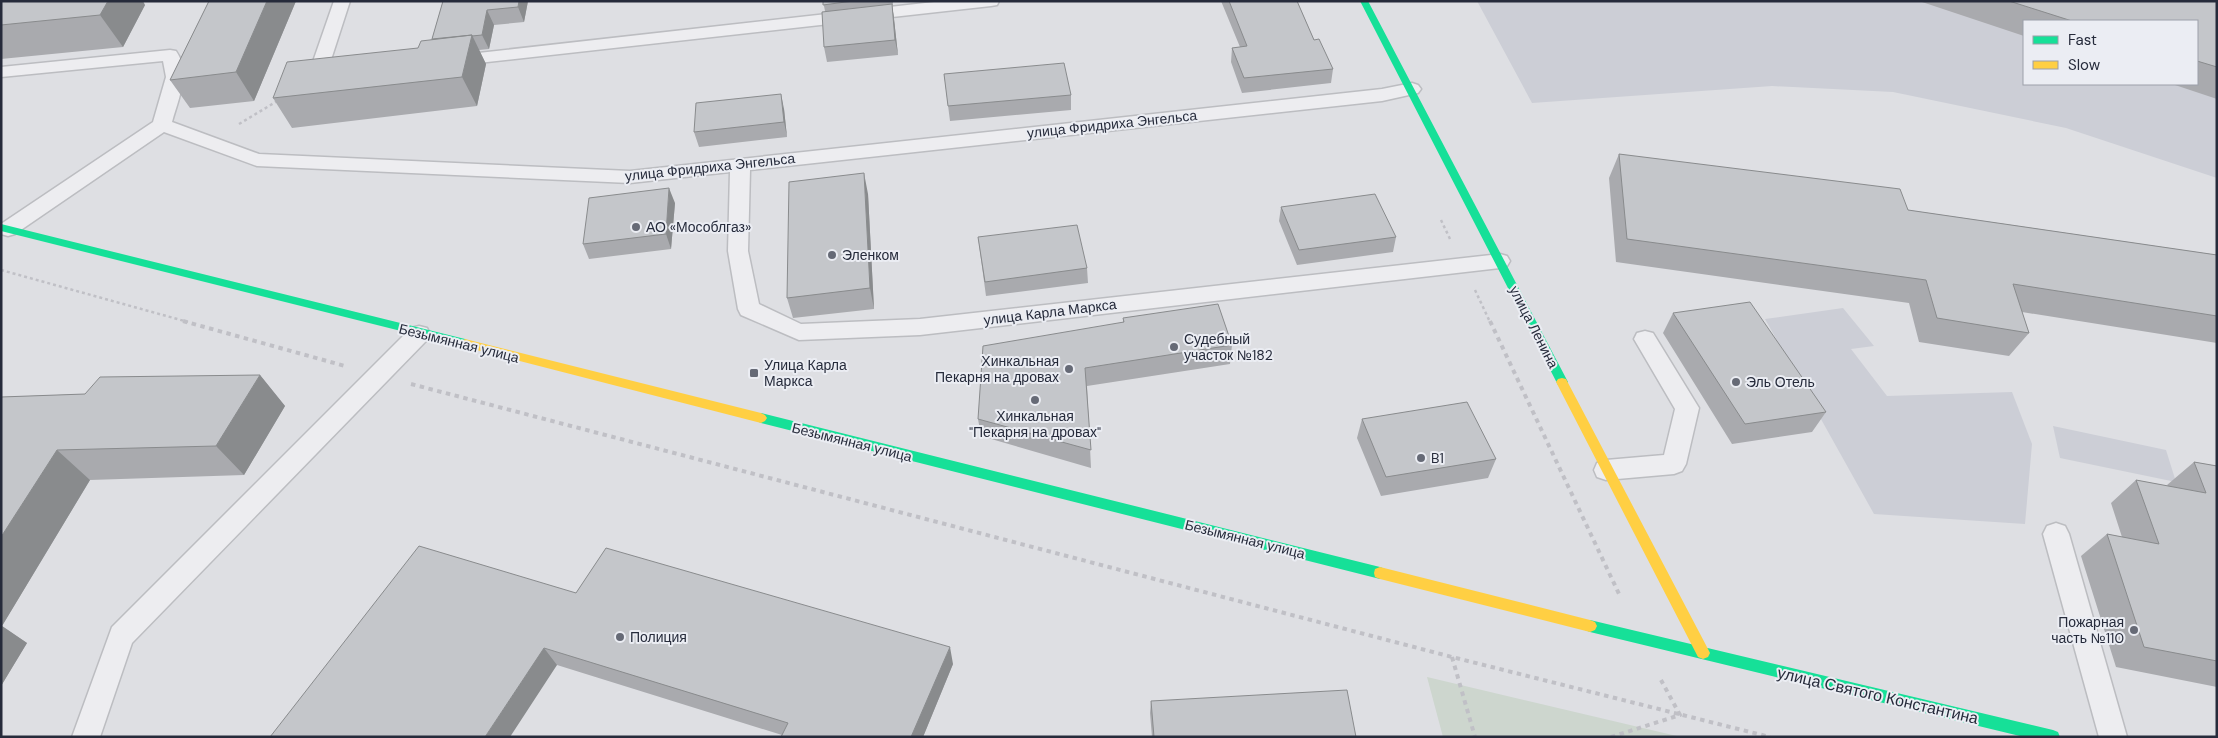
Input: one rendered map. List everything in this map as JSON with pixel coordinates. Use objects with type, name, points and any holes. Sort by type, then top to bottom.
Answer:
[{"type":"street","name":"улица Ленина","points":[[1364,1],[1500,260],[1606,470],[1703,653]]},
{"type":"street","name":"Безымянная улица","points":[[4,228],[419,334],[1703,653]]},
{"type":"street","name":"улица Святого Константина","points":[[1703,653],[2053,737]]},
{"type":"lane","points":[[342,1],[317,76],[347,72]]},
{"type":"lane","points":[[436,62],[991,1]]},
{"type":"lane","points":[[1,72],[170,55],[175,77],[162,125],[4,228]]},
{"type":"lane","name":"улица Фридриха Энгельса","points":[[162,125],[257,160],[630,177],[1382,95],[1412,90]]},
{"type":"lane","name":"улица Карла Маркса","points":[[740,164],[738,251],[749,309],[799,332],[920,327],[1500,260]]},
{"type":"lane","points":[[86,737],[121,636],[419,334]]},
{"type":"lane","points":[[1606,470],[1674,464],[1688,408],[1645,338]]},
{"type":"lane","points":[[2056,534],[2113,737]]},
{"type":"path","points":[[210,143],[317,76]]},
{"type":"path","points":[[1441,219],[1640,638],[1680,716]]},
{"type":"path","points":[[1,270],[377,376],[1452,657],[1680,716],[1770,737]]},
{"type":"path","points":[[1452,657],[1475,737]]},
{"type":"path","points":[[1611,737],[1680,716]]},
{"type":"shaded area","points":[[1477,1],[2217,1],[2217,178],[2066,128],[1893,92],[1772,86],[1532,103]]},
{"type":"shaded area","points":[[1843,308],[1874,346],[1851,349],[1887,396],[2012,392],[2032,444],[2025,524],[1874,514],[1765,319]]},
{"type":"shaded area","points":[[2053,426],[2166,450],[2176,482],[2060,458]]},
{"type":"shaded area","points":[[1427,677],[1681,737],[1443,737]]},
{"type":"building","points":[[1,1],[108,1],[100,15],[1,25]]},
{"type":"building","points":[[209,1],[267,1],[236,72],[170,80]]},
{"type":"building","points":[[443,1],[519,1],[518,7],[487,10],[482,35],[432,39]]},
{"type":"building","points":[[823,1],[853,1],[823,5]]},
{"type":"building","points":[[1229,1],[1297,1],[1314,40],[1319,39],[1333,69],[1244,78],[1232,48],[1247,46]]},
{"type":"building","points":[[2009,1],[2217,1],[2217,67],[2198,61],[2198,20],[2069,20]]},
{"type":"building","points":[[892,4],[895,40],[824,47],[822,12]]},
{"type":"building","points":[[472,35],[462,77],[273,98],[287,62],[418,48],[421,41]]},
{"type":"building","points":[[1064,63],[1071,95],[948,106],[944,74]]},
{"type":"building","points":[[781,94],[784,122],[694,132],[696,103]]},
{"type":"building","points":[[1619,154],[1900,189],[1908,210],[2217,255],[2217,316],[2013,284],[2029,333],[1937,318],[1926,280],[1627,239]]},
{"type":"building","name":"Эленком","points":[[864,173],[870,288],[787,298],[789,182]]},
{"type":"building","points":[[669,188],[666,234],[583,244],[589,198]]},
{"type":"building","points":[[1375,194],[1396,237],[1299,250],[1281,207]]},
{"type":"building","points":[[1077,225],[1087,268],[985,282],[978,237]]},
{"type":"building","points":[[1750,302],[1826,412],[1745,424],[1673,313]]},
{"type":"building","points":[[1218,304],[1232,345],[1085,368],[1091,450],[978,419],[983,346],[1124,322],[1123,318]]},
{"type":"building","points":[[260,375],[216,446],[57,450],[1,537],[1,397],[85,394],[100,377]]},
{"type":"building","name":"B1","points":[[1467,402],[1496,459],[1386,477],[1362,419]]},
{"type":"building","points":[[2194,462],[2217,466],[2217,661],[2144,647],[2107,534],[2159,544],[2136,480],[2206,493]]},
{"type":"building","name":"Полиция","points":[[419,546],[576,593],[606,548],[950,647],[911,737],[781,737],[788,723],[544,648],[485,737],[270,737]]},
{"type":"building","points":[[1347,690],[1356,737],[1154,737],[1151,701]]},
{"type":"traffic: fast","points":[[1364,1],[1562,382]]},
{"type":"traffic: fast","points":[[1,227],[465,343]]},
{"type":"traffic: fast","points":[[761,418],[1380,573]]},
{"type":"traffic: fast","points":[[1590,626],[2053,737]]},
{"type":"traffic: slow","points":[[465,343],[761,418]]},
{"type":"traffic: slow","points":[[1562,382],[1703,653]]},
{"type":"traffic: slow","points":[[1380,573],[1590,626]]},
{"type":"place","name":"АО «Мособлгаз»","points":[[636,227]]},
{"type":"place","name":"Эленком","points":[[832,255]]},
{"type":"place","name":"Судебный участок №182","points":[[1174,347]]},
{"type":"place","name":"Хинкальная Пекарня на дровах","points":[[1069,369]]},
{"type":"place","name":"Улица Карла Маркса","points":[[754,373]]},
{"type":"place","name":"Эль Отель","points":[[1736,382]]},
{"type":"place","name":"Хинкальная \"Пекарня на дровах\"","points":[[1035,400]]},
{"type":"place","name":"B1","points":[[1421,458]]},
{"type":"place","name":"Пожарная часть №110","points":[[2134,630]]},
{"type":"place","name":"Полиция","points":[[620,637]]}]
